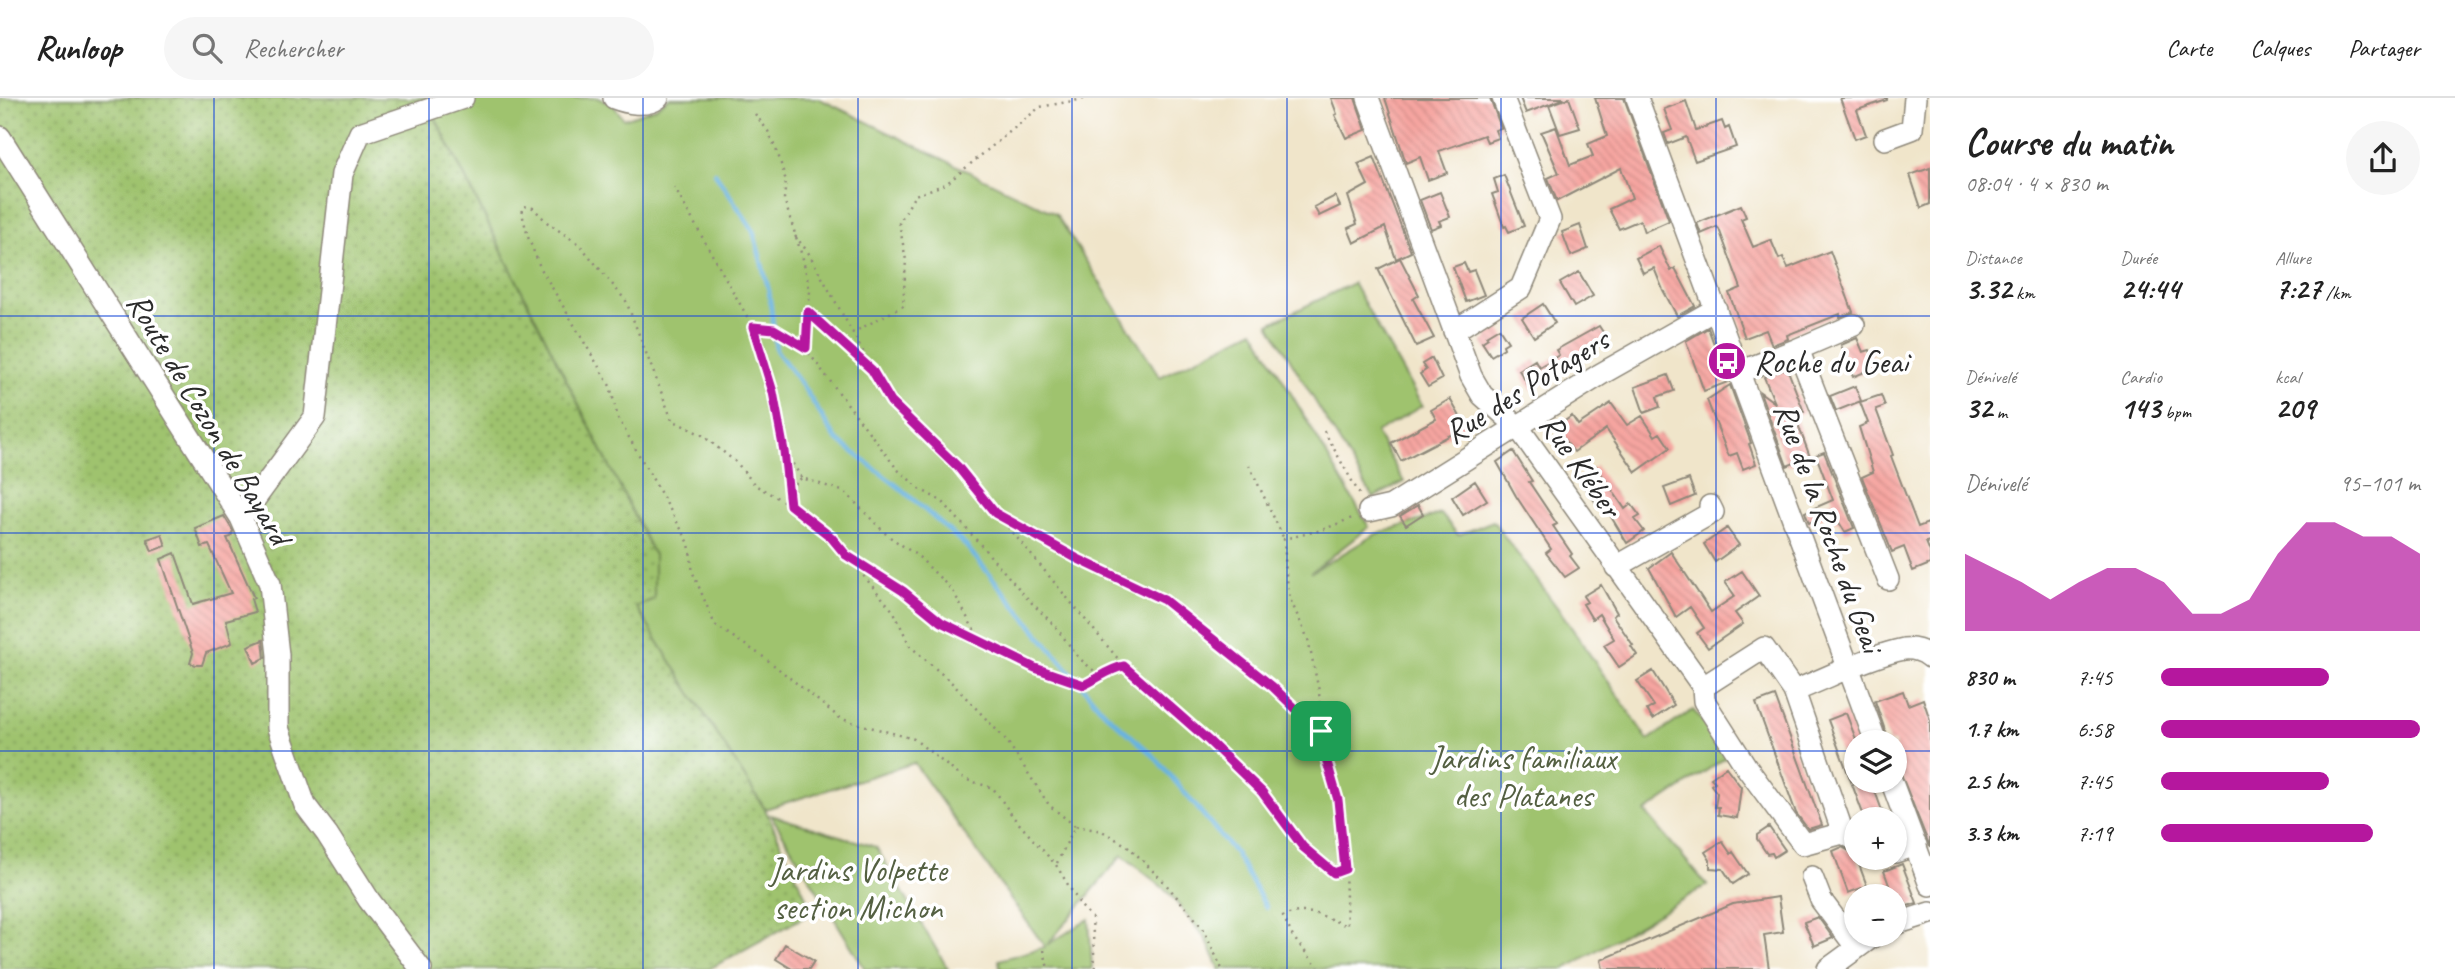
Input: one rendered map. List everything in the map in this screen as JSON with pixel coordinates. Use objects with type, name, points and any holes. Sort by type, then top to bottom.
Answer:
[{"type":"street","points":[[241,518],[315,417],[342,174],[360,133],[463,98]]},
{"type":"street","points":[[614,98],[626,103],[652,102],[658,98]]},
{"type":"street","name":"Rue Kléber","points":[[1368,98],[1471,376],[1482,395],[1518,427],[1703,687],[1704,701],[1747,768],[1803,844],[1844,838]]},
{"type":"street","points":[[1454,331],[1521,288],[1550,219],[1503,98]]},
{"type":"street","name":"Rue de la Roche du Geai","points":[[1637,98],[1872,730]]},
{"type":"street","points":[[1885,139],[1912,129],[1915,98]]},
{"type":"street","points":[[1927,98],[1930,106]]},
{"type":"street","name":"Route de Cozon de Bayard","points":[[0,137],[241,518],[270,584],[278,655],[278,728],[305,804],[369,900],[421,969]]},
{"type":"street","name":"Rue des Potagers","points":[[1369,511],[1391,506],[1601,373],[1716,309]]},
{"type":"street","points":[[1740,372],[1854,324]]},
{"type":"street","points":[[1798,349],[1888,579]]},
{"type":"street","points":[[1616,567],[1713,512],[1710,506]]},
{"type":"street","points":[[1703,687],[1764,649],[1794,691],[1844,821]]},
{"type":"street","points":[[1794,691],[1907,649],[1925,652],[1930,657]]},
{"type":"street","points":[[1907,851],[1930,885]]},
{"type":"street","points":[[1812,877],[1821,900],[1844,931]]},
{"type":"street","points":[[1907,920],[1930,913]]},
{"type":"street","points":[[1828,969],[1856,947]]},
{"type":"path","points":[[851,334],[903,306],[906,260],[899,223],[915,195],[946,184],[1040,107],[1088,98]]},
{"type":"path","points":[[755,114],[768,131],[778,154],[786,181],[784,200],[810,291],[806,348]]},
{"type":"path","points":[[674,187],[753,327],[773,392],[784,451],[790,505]]},
{"type":"path","points":[[1095,969],[1092,918],[1081,906],[1056,865],[1014,818],[993,789],[964,779],[914,739],[841,719],[765,658],[715,625],[693,573],[689,543],[618,418],[610,386],[540,267],[528,237],[522,213],[524,206],[533,208],[548,223],[580,245],[626,301],[672,420],[702,435],[737,463],[755,485],[790,505],[831,537],[894,612],[910,646],[952,683],[1007,741],[1049,804],[1075,826],[1102,831],[1129,847],[1164,882],[1203,928],[1222,969]]},
{"type":"path","points":[[795,236],[808,252],[891,402],[958,467],[1124,666],[1262,792],[1303,847],[1334,873],[1345,869]]},
{"type":"path","points":[[808,312],[872,370]]},
{"type":"path","points":[[753,327],[774,329],[806,348],[897,469],[920,489],[943,502],[1055,626],[1079,658],[1101,677]]},
{"type":"path","points":[[1284,539],[1322,530],[1369,511],[1324,431]]},
{"type":"path","points":[[784,451],[802,478],[845,492],[887,535],[919,556],[953,591],[981,643]]},
{"type":"path","points":[[1249,466],[1284,539],[1290,599],[1308,639],[1319,691],[1322,745],[1338,800],[1347,926],[1298,910],[1283,916],[1293,937],[1319,969]]},
{"type":"path","points":[[790,505],[796,482],[802,478]]},
{"type":"path","points":[[995,513],[1076,558],[1164,600],[1273,687],[1311,728],[1321,731]]},
{"type":"path","points":[[846,555],[903,591],[941,622],[1035,668],[1084,685],[1101,677],[1107,670],[1124,666]]},
{"type":"path","points":[[1056,865],[1075,826]]},
{"type":"path","points":[[1044,950],[1048,969]]},
{"type":"green space","points":[[0,98],[426,98],[433,104],[434,115],[654,555],[654,599],[637,608],[765,809],[813,912],[709,969],[0,969]]},
{"type":"green space","name":"Jardins familiaux des Platanes","points":[[481,98],[599,98],[613,105],[624,119],[655,108],[669,98],[818,98],[1056,214],[1160,377],[1254,330],[1369,527],[1310,573],[1376,534],[1441,514],[1458,535],[1493,521],[1565,618],[1648,740],[1693,710],[1731,754],[1645,812],[1707,885],[1565,969],[1220,969],[1206,939],[1167,891],[1122,855],[1047,945],[1089,919],[1092,969],[1000,969],[999,960],[1045,947],[914,763],[765,809],[636,607],[654,599],[654,555],[434,115]]},
{"type":"green space","points":[[1353,283],[1422,406],[1376,433],[1404,482],[1373,498],[1269,324]]},
{"type":"green space","name":"Jardins Volpette section Michon","points":[[771,815],[876,847],[948,969],[865,969]]},
{"type":"building","points":[[1331,98],[1355,98],[1366,130],[1346,138],[1335,115],[1337,114]]},
{"type":"building","points":[[1385,98],[1490,98],[1501,128],[1495,130],[1498,138],[1487,142],[1484,135],[1439,151],[1447,173],[1428,180],[1420,157],[1406,163]]},
{"type":"building","points":[[1520,98],[1563,98],[1563,99],[1526,113]]},
{"type":"building","points":[[1569,98],[1580,128],[1560,134],[1549,105]]},
{"type":"building","points":[[1595,98],[1624,98],[1669,221],[1644,232],[1640,220],[1619,229],[1609,209],[1632,198],[1621,168],[1557,201],[1548,178],[1559,173],[1541,132],[1556,127],[1570,165],[1593,156],[1588,144],[1607,136]]},
{"type":"building","points":[[1840,98],[1887,100],[1857,110],[1866,135],[1855,139]]},
{"type":"building","points":[[1686,101],[1696,130],[1722,121],[1725,129],[1729,127],[1736,147],[1695,161],[1686,137],[1668,144],[1664,133],[1672,130],[1664,109]]},
{"type":"building","points":[[1374,157],[1411,252],[1396,259],[1385,227],[1354,243],[1348,228],[1357,224],[1348,196],[1368,185],[1358,164]]},
{"type":"building","points":[[1930,168],[1930,204],[1921,208],[1910,175]]},
{"type":"building","points":[[1504,175],[1524,226],[1509,232],[1506,226],[1504,227],[1492,194],[1498,192],[1494,179]]},
{"type":"building","points":[[1440,192],[1450,217],[1439,221],[1441,225],[1431,229],[1420,200]]},
{"type":"building","points":[[1335,196],[1340,206],[1319,216],[1314,207]]},
{"type":"building","points":[[1741,205],[1746,217],[1741,219],[1753,247],[1771,240],[1779,259],[1783,257],[1788,268],[1830,251],[1853,312],[1840,317],[1840,314],[1787,335],[1788,339],[1772,345],[1766,330],[1745,338],[1729,293],[1741,288],[1719,229],[1717,227],[1701,234],[1697,223]]},
{"type":"building","points":[[1580,225],[1588,249],[1571,256],[1562,232]]},
{"type":"building","points":[[1659,246],[1671,271],[1675,268],[1695,306],[1677,316],[1654,268],[1643,273],[1636,258]]},
{"type":"building","points":[[1400,258],[1419,295],[1413,299],[1434,338],[1416,346],[1378,269]]},
{"type":"building","points":[[1464,263],[1468,272],[1474,270],[1484,295],[1466,302],[1453,267]]},
{"type":"building","points":[[1579,272],[1593,296],[1574,307],[1560,283]]},
{"type":"building","points":[[1543,304],[1555,323],[1534,337],[1522,318]]},
{"type":"building","points":[[1599,326],[1608,340],[1582,358],[1583,360],[1531,390],[1519,370],[1535,360],[1539,367],[1559,355],[1556,350]]},
{"type":"building","points":[[1499,328],[1508,342],[1491,356],[1482,342]]},
{"type":"building","points":[[1708,328],[1728,382],[1704,391],[1686,341]]},
{"type":"building","points":[[1857,338],[1863,352],[1870,350],[1874,361],[1870,363],[1872,369],[1853,377],[1841,345]]},
{"type":"building","points":[[1432,358],[1442,379],[1428,387],[1420,374],[1426,370],[1422,364]]},
{"type":"building","points":[[1787,368],[1804,412],[1795,416],[1810,457],[1787,466],[1760,392],[1775,403],[1764,377]]},
{"type":"building","points":[[1668,375],[1674,391],[1657,397],[1660,407],[1644,413],[1635,387]]},
{"type":"building","points":[[1730,385],[1756,464],[1743,469],[1737,453],[1729,456],[1707,400]]},
{"type":"building","points":[[1855,386],[1861,401],[1836,411],[1830,396]]},
{"type":"building","points":[[1881,395],[1885,406],[1876,409],[1893,455],[1891,456],[1918,527],[1928,523],[1930,529],[1930,541],[1926,542],[1930,552],[1930,564],[1913,571],[1904,547],[1892,552],[1862,477],[1873,472],[1859,427],[1868,423],[1860,402]]},
{"type":"building","points":[[1450,399],[1466,427],[1401,461],[1391,443],[1436,419],[1431,410]]},
{"type":"building","points":[[1611,403],[1627,425],[1642,416],[1655,436],[1660,433],[1670,448],[1636,472],[1606,429],[1574,452],[1555,428],[1572,416],[1578,425]]},
{"type":"building","points":[[1513,451],[1532,481],[1529,482],[1557,524],[1553,526],[1579,568],[1565,577],[1546,553],[1551,549],[1497,462]]},
{"type":"building","points":[[1824,452],[1854,528],[1845,532],[1838,521],[1835,522],[1832,514],[1809,523],[1805,512],[1833,500],[1816,455]]},
{"type":"building","points":[[1596,466],[1625,509],[1631,504],[1640,516],[1635,519],[1644,531],[1627,543],[1602,502],[1596,503],[1579,478]]},
{"type":"building","points":[[1689,479],[1695,496],[1671,506],[1664,488]]},
{"type":"building","points":[[1475,481],[1487,500],[1463,515],[1452,497]]},
{"type":"building","points":[[1418,505],[1423,514],[1406,525],[1400,516]]},
{"type":"building","points":[[224,516],[233,531],[231,537],[227,538],[254,598],[251,599],[255,612],[226,620],[232,643],[206,653],[202,665],[196,665],[190,663],[193,653],[161,559],[175,553],[193,604],[231,593],[209,545],[202,547],[195,528]]},
{"type":"building","points":[[1727,528],[1739,545],[1715,562],[1704,544]]},
{"type":"building","points":[[162,534],[166,546],[152,551],[147,539]]},
{"type":"building","points":[[1671,552],[1711,612],[1735,596],[1725,582],[1742,571],[1759,596],[1735,613],[1743,624],[1708,648],[1697,633],[1704,628],[1690,607],[1676,617],[1649,568]]},
{"type":"building","points":[[1601,585],[1617,613],[1613,616],[1637,655],[1619,667],[1604,645],[1614,639],[1599,614],[1592,619],[1583,604],[1587,602],[1583,596]]},
{"type":"building","points":[[263,640],[265,658],[255,663],[248,646]]},
{"type":"building","points":[[1653,671],[1674,705],[1653,719],[1647,710],[1654,706],[1637,681]]},
{"type":"building","points":[[1903,691],[1908,705],[1923,699],[1930,720],[1930,847],[1907,789],[1907,730],[1885,730],[1875,701]]},
{"type":"building","points":[[1775,696],[1822,825],[1808,829],[1796,813],[1756,703]]},
{"type":"building","points":[[1846,713],[1852,730],[1844,730],[1844,763],[1828,720]]},
{"type":"building","points":[[1726,767],[1741,787],[1737,818],[1718,815],[1719,807],[1715,807],[1717,793],[1711,785],[1715,782],[1711,778]]},
{"type":"building","points":[[1855,793],[1876,793],[1881,807],[1861,807]]},
{"type":"building","points":[[1769,827],[1785,850],[1774,857],[1772,853],[1767,854],[1757,839],[1757,835]]},
{"type":"building","points":[[1722,841],[1748,874],[1733,884],[1723,869],[1710,868],[1710,860],[1705,852]]},
{"type":"building","points":[[1844,848],[1844,870],[1861,870],[1866,884],[1845,884],[1833,851]]},
{"type":"building","points":[[1904,870],[1917,903],[1907,906],[1907,884],[1889,884],[1884,871]]},
{"type":"building","points":[[1778,897],[1783,932],[1764,935],[1769,969],[1603,969],[1601,960],[1733,904]]},
{"type":"building","points":[[1818,917],[1833,938],[1814,946],[1804,922]]},
{"type":"building","points":[[785,944],[814,961],[809,969],[792,969],[776,959]]},
{"type":"waterway","points":[[715,173],[753,230],[769,291],[776,350],[836,439],[900,488],[966,546],[1101,709],[1154,756],[1235,853],[1266,907]]},
{"type":"place","name":"Roche du Geai","points":[[1727,361]]},
{"type":"route","points":[[808,312],[872,370],[891,402],[958,467],[995,513],[1076,558],[1164,600],[1273,687],[1311,728],[1321,731],[1322,745],[1338,800],[1345,869],[1334,873],[1303,847],[1262,792],[1124,666],[1107,670],[1101,677],[1084,685],[1035,668],[981,643],[941,622],[903,591],[846,555],[831,537],[790,505],[784,451],[773,392],[753,327],[774,329],[806,348],[808,312]]}]
